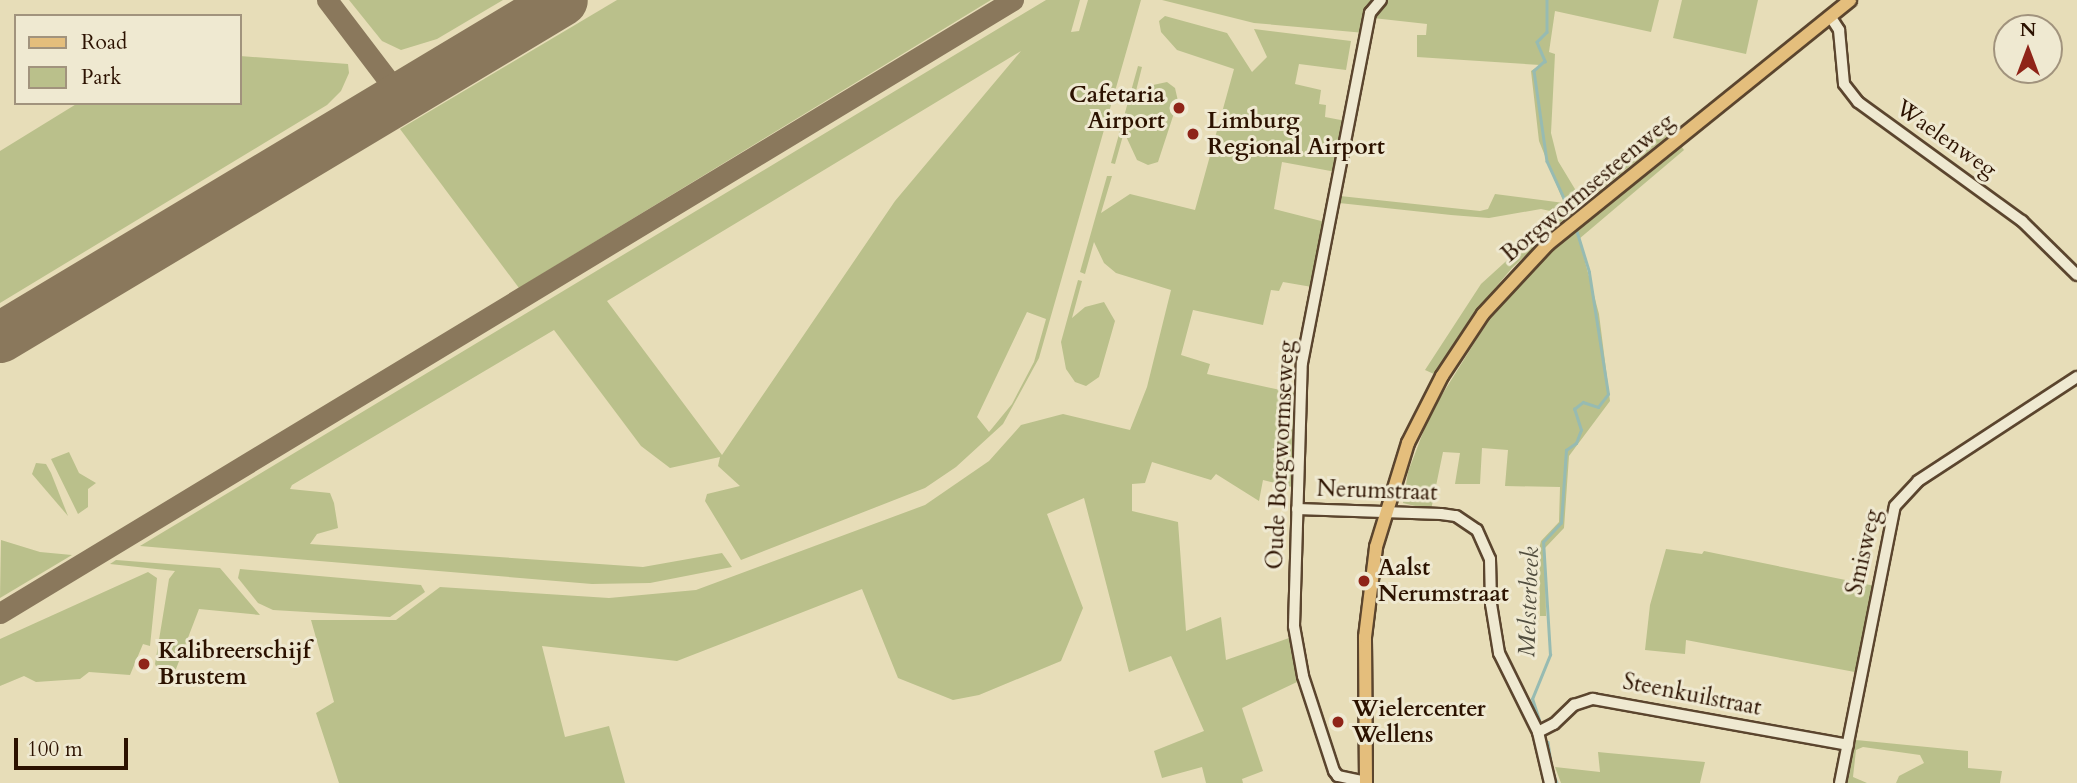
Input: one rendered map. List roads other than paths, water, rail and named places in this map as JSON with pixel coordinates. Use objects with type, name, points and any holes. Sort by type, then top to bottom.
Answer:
[{"type":"main road","name":"Borgwormsesteenweg","points":[[1366,783],[1366,613],[1384,513],[1430,398],[1461,345],[1505,288],[1573,222],[1850,0]]},
{"type":"street","name":"Oude Borgwormseweg","points":[[1366,783],[1338,776],[1334,771],[1304,676],[1294,626],[1302,363],[1372,7],[1381,0]]},
{"type":"street","name":"Waelenweg","points":[[1830,16],[1839,30],[1844,84],[1858,102],[2022,221],[2077,275]]},
{"type":"street","name":"Smisweg","points":[[1840,783],[1895,506],[1918,481],[2077,377]]},
{"type":"street","name":"Nerumstraat","points":[[1297,509],[1456,516],[1483,537],[1490,559],[1491,604],[1499,653],[1538,732],[1550,783]]},
{"type":"street","name":"Steenkuilstraat","points":[[1538,732],[1554,724],[1574,705],[1594,699],[1848,745]]},
{"type":"waterway","name":"Melsterbeek","points":[[1547,0],[1547,32],[1537,42],[1545,61],[1534,71],[1547,161],[1570,211]]},
{"type":"waterway","name":"Melsterbeek","points":[[1539,720],[1532,699],[1550,655],[1543,542],[1561,523],[1566,450],[1576,443],[1581,430],[1574,409],[1583,402],[1598,407],[1608,394],[1589,272],[1577,233]]},
{"type":"waterway","name":"Melsterbeek","points":[[1548,742],[1551,763]]},
{"type":"waterway","name":"Melsterbeek","points":[[1553,773],[1557,783]]},
{"type":"place","name":"Cafetaria Airport","points":[[1179,108]]},
{"type":"place","name":"Limburg Regional Airport","points":[[1193,134]]},
{"type":"place","name":"Aalst Nerumstraat","points":[[1364,581]]},
{"type":"place","name":"Kalibreerschijf Brustem","points":[[144,664]]},
{"type":"place","name":"Wielercenter Wellens","points":[[1338,722]]}]
